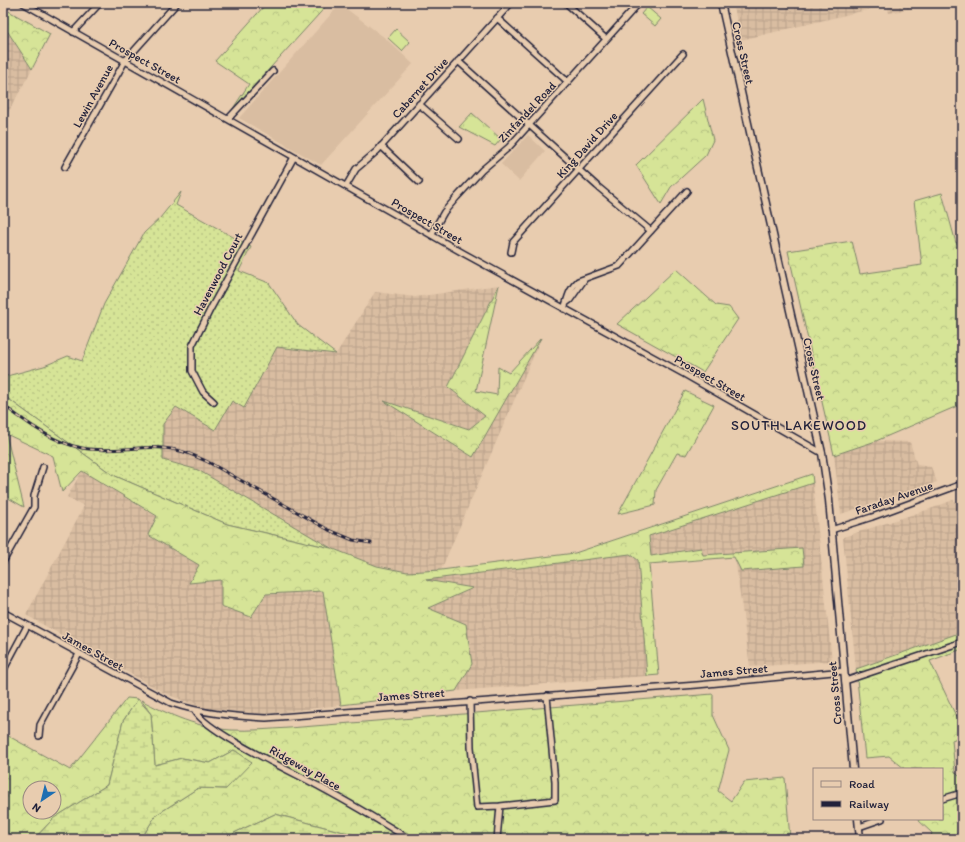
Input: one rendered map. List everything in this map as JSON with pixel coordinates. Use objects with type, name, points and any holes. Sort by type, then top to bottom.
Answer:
[{"type":"main road","name":"Cross Street","points":[[721,3],[822,453],[831,530],[853,768]]},
{"type":"main road","points":[[858,820],[860,839]]},
{"type":"street","name":"Prospect Street","points":[[24,3],[431,235],[684,374],[822,453]]},
{"type":"street","points":[[73,32],[100,3]]},
{"type":"street","name":"Lewin Avenue","points":[[65,167],[125,61],[177,3]]},
{"type":"street","name":"Cabernet Drive","points":[[346,186],[356,169],[381,146],[511,3]]},
{"type":"street","points":[[566,3],[606,39]]},
{"type":"street","name":"Zinfandel Road","points":[[431,235],[444,212],[457,197],[482,170],[509,147],[639,3]]},
{"type":"street","points":[[497,18],[568,82]]},
{"type":"street","name":"King David Drive","points":[[511,252],[512,242],[683,54]]},
{"type":"street","points":[[458,61],[553,147],[651,231]]},
{"type":"street","points":[[228,119],[273,71]]},
{"type":"street","points":[[419,104],[459,139]]},
{"type":"street","points":[[381,146],[419,182]]},
{"type":"street","name":"Havenwood Court","points":[[214,402],[203,392],[192,371],[192,346],[211,308],[294,156]]},
{"type":"street","points":[[564,309],[568,294],[578,281],[619,266],[687,192]]},
{"type":"street","points":[[3,562],[34,507],[34,496],[43,467]]},
{"type":"street","name":"Faraday Avenue","points":[[831,530],[890,511],[962,484]]},
{"type":"street","name":"James Street","points":[[3,612],[171,703],[195,711],[220,716],[266,718],[692,685],[844,671]]},
{"type":"street","points":[[3,671],[27,626]]},
{"type":"street","points":[[845,681],[962,642]]},
{"type":"street","points":[[39,736],[40,725],[79,654]]},
{"type":"street","points":[[470,701],[471,747],[476,807],[500,806],[555,800],[555,782],[548,696]]},
{"type":"street","name":"Ridgeway Place","points":[[195,711],[204,723],[410,839]]},
{"type":"street","points":[[943,799],[962,793]]},
{"type":"street","points":[[497,839],[500,806]]},
{"type":"street","points":[[859,827],[879,820]]},
{"type":"shaded area","points":[[733,3],[935,3],[889,13],[887,5],[741,40]]},
{"type":"shaded area","points":[[340,4],[385,38],[413,64],[321,165],[239,118]]},
{"type":"shaded area","points":[[3,29],[8,32],[32,69],[3,122]]},
{"type":"shaded area","points":[[528,135],[545,151],[519,181],[501,164]]},
{"type":"shaded area","points":[[499,285],[448,387],[485,415],[470,429],[386,402],[473,457],[541,338],[441,570],[630,554],[638,560],[647,676],[456,691],[472,664],[427,608],[472,588],[424,580],[407,572],[377,566],[331,548],[198,470],[163,460],[163,424],[176,407],[215,429],[232,401],[244,408],[277,347],[336,354],[375,292],[415,297]]},
{"type":"shaded area","points":[[876,441],[910,442],[917,465],[931,467],[937,482],[841,514],[834,455]]},
{"type":"shaded area","points":[[82,471],[157,517],[148,535],[200,565],[189,583],[222,580],[266,594],[323,591],[341,705],[265,714],[205,709],[166,694],[26,615],[84,506],[67,497]]},
{"type":"shaded area","points":[[813,483],[832,661],[750,667],[735,557],[804,566],[802,548],[703,555],[700,548],[651,556],[649,536]]},
{"type":"shaded area","points":[[953,500],[962,505],[962,632],[856,669],[843,537],[933,508]]},
{"type":"green space","points":[[263,3],[329,3],[232,110],[249,84],[215,61],[265,5]]},
{"type":"green space","points":[[647,7],[661,19],[655,26],[641,14]]},
{"type":"green space","points":[[3,8],[50,34],[32,69],[8,32],[3,29]]},
{"type":"green space","points":[[396,29],[410,42],[402,51],[388,38]]},
{"type":"green space","points":[[703,99],[713,140],[706,155],[671,187],[661,204],[636,165]]},
{"type":"green space","points":[[472,113],[501,139],[495,146],[459,127]]},
{"type":"green space","points":[[181,192],[176,205],[251,247],[239,271],[269,283],[298,325],[336,354],[277,347],[244,408],[232,401],[215,430],[176,407],[163,424],[163,460],[198,470],[331,548],[227,524],[113,475],[3,395],[3,373],[7,376],[44,366],[68,356],[82,361],[104,304],[144,233],[160,218]]},
{"type":"green space","points":[[942,193],[956,243],[962,242],[962,404],[876,441],[834,455],[788,251],[852,241],[860,274],[922,265],[914,201]]},
{"type":"green space","points":[[676,269],[716,305],[729,307],[738,319],[703,372],[617,324]]},
{"type":"green space","points":[[499,285],[476,391],[497,395],[498,367],[509,373],[541,338],[473,457],[384,401],[469,429],[485,416],[448,387]]},
{"type":"green space","points":[[685,391],[714,405],[686,455],[677,453],[656,490],[655,505],[618,514]]},
{"type":"green space","points":[[3,395],[113,475],[227,524],[331,548],[377,566],[407,572],[441,570],[575,553],[812,474],[813,483],[649,536],[651,556],[701,548],[703,555],[802,548],[804,566],[741,571],[734,557],[649,564],[659,675],[647,676],[638,560],[630,554],[426,580],[473,588],[428,608],[466,624],[472,664],[456,691],[341,705],[323,591],[266,594],[251,617],[221,606],[221,580],[189,583],[199,565],[148,535],[157,516],[82,471],[62,492],[53,456],[6,434],[24,507],[3,495]]},
{"type":"green space","points":[[962,632],[962,649],[930,661],[956,716],[962,714],[962,736],[952,740],[955,772],[962,779],[962,839],[930,839],[932,833],[918,820],[943,820],[943,768],[904,768],[889,756],[865,758],[856,669]]},
{"type":"green space","points":[[713,694],[713,715],[729,750],[718,791],[731,801],[744,782],[785,778],[790,839],[370,839],[275,814],[234,833],[229,839],[141,839],[156,815],[198,788],[226,789],[234,750],[210,763],[182,758],[155,765],[151,714],[141,700],[173,716],[196,724],[219,729],[245,730],[289,728]]},
{"type":"green space","points":[[127,698],[138,699],[123,721],[107,785],[62,813],[62,780],[22,780],[22,820],[52,820],[34,839],[3,839],[3,733],[70,770]]},
{"type":"green space","points":[[138,699],[151,714],[155,765],[182,758],[210,763],[234,750],[252,762],[226,789],[198,788],[156,815],[141,839],[34,839],[52,820],[62,820],[62,813],[107,785],[123,721]]},
{"type":"green space","points":[[275,814],[370,839],[229,839],[234,833]]},
{"type":"railway","points":[[3,405],[50,437],[82,448],[94,450],[164,448],[188,453],[208,462],[329,530],[353,540],[371,543]]},
{"type":"district","name":"SOUTH LAKEWOOD","points":[[799,425]]}]
